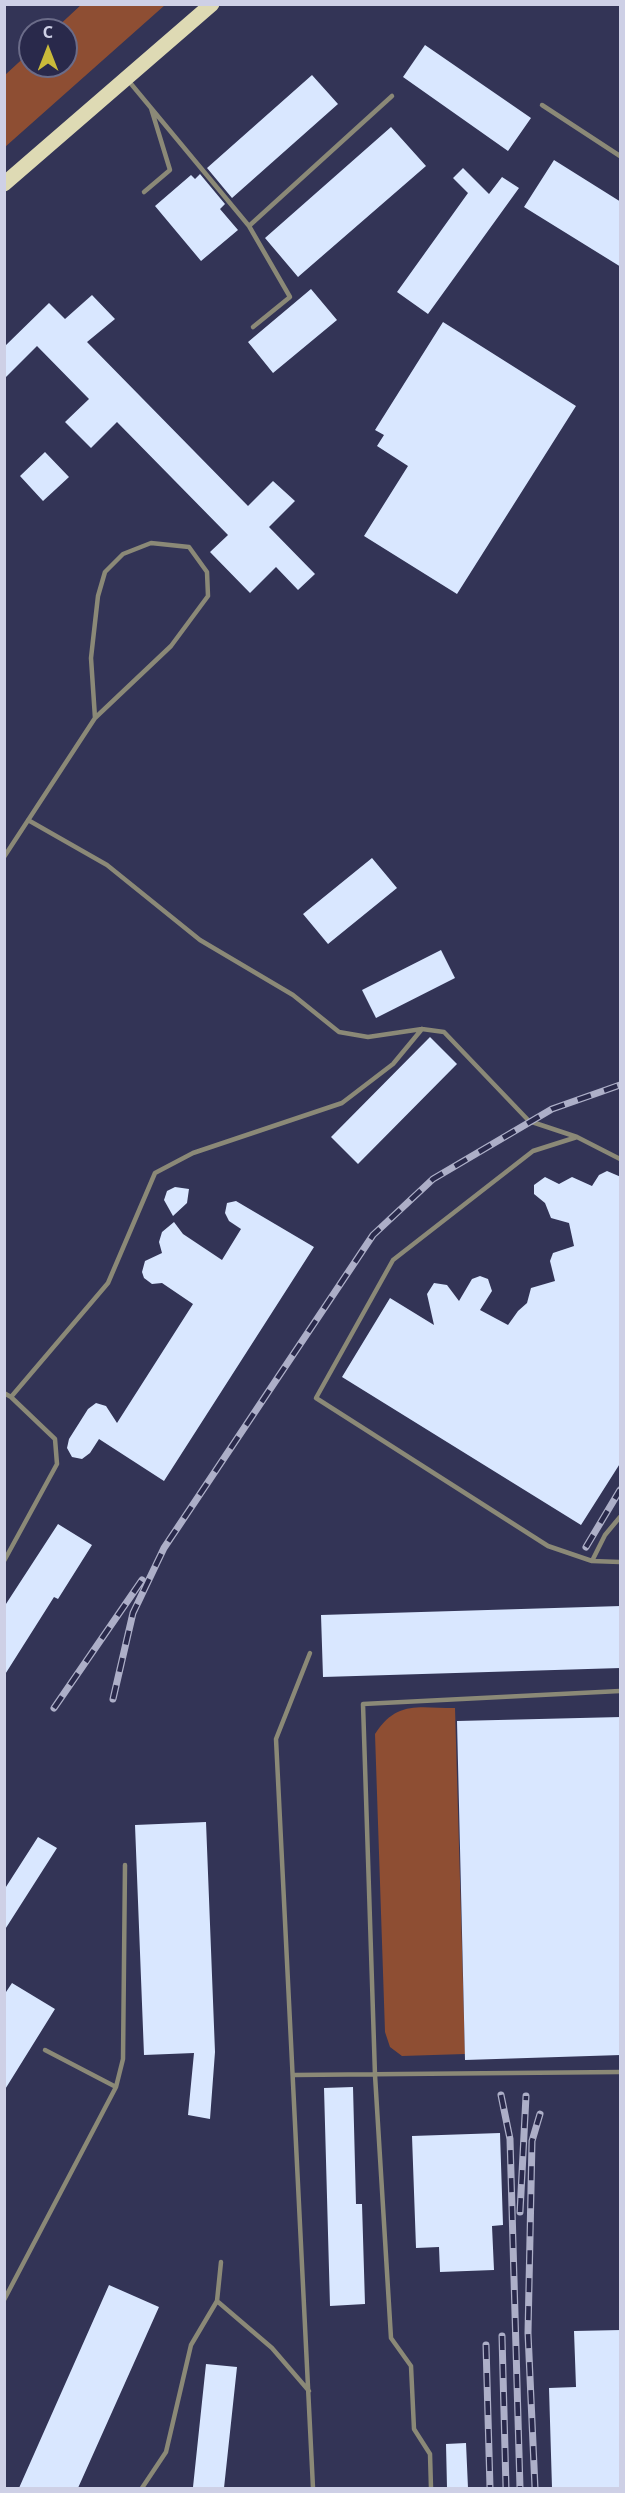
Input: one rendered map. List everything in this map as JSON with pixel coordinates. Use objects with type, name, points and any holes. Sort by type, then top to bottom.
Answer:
[{"type":"main road","points":[[4,184],[212,4]]},
{"type":"lane","points":[[127,79],[249,226],[290,297],[253,327]]},
{"type":"lane","points":[[249,226],[392,96]]},
{"type":"lane","points":[[542,105],[621,156]]},
{"type":"lane","points":[[144,192],[170,170],[150,106]]},
{"type":"lane","points":[[4,857],[95,718],[171,646],[208,596],[207,572],[189,547],[152,543],[123,555],[105,573],[98,596],[91,658],[95,718]]},
{"type":"lane","points":[[28,820],[107,865],[200,940],[293,995],[339,1032],[368,1037],[422,1029],[444,1032],[529,1121],[577,1137],[621,1159]]},
{"type":"lane","points":[[11,1396],[108,1283],[155,1173],[193,1153],[342,1103],[393,1064],[422,1029]]},
{"type":"lane","points":[[577,1137],[533,1151],[393,1260],[316,1398],[548,1546],[592,1561],[621,1562]]},
{"type":"lane","points":[[4,1393],[11,1396],[55,1439],[57,1464],[4,1561]]},
{"type":"lane","points":[[592,1561],[605,1535],[621,1517]]},
{"type":"lane","points":[[310,1653],[276,1739],[313,2488]]},
{"type":"lane","points":[[431,2488],[430,2454],[414,2429],[411,2366],[391,2338],[375,2075],[363,1704],[621,1691]]},
{"type":"lane","points":[[4,2300],[116,2087],[123,2059],[125,1864]]},
{"type":"lane","points":[[45,2050],[116,2087]]},
{"type":"lane","points":[[294,2076],[621,2072]]},
{"type":"lane","points":[[142,2488],[166,2452],[191,2345],[217,2301],[221,2262]]},
{"type":"lane","points":[[217,2301],[272,2348],[309,2391]]},
{"type":"shaded area","points":[[82,4],[165,5],[5,147],[5,75],[18,63],[18,78],[78,78],[78,18],[67,18]]},
{"type":"shaded area","points":[[409,1708],[455,1708],[465,2054],[402,2056],[390,2047],[385,2032],[375,1734],[392,1716]]},
{"type":"building","points":[[425,45],[531,118],[508,151],[403,77]]},
{"type":"building","points":[[312,75],[338,104],[232,198],[207,168]]},
{"type":"building","points":[[391,127],[426,166],[298,277],[265,238]]},
{"type":"building","points":[[554,160],[621,202],[621,267],[524,207]]},
{"type":"building","points":[[463,168],[489,194],[502,177],[519,188],[428,314],[397,292],[468,193],[453,178]]},
{"type":"building","points":[[200,174],[225,204],[220,209],[238,230],[201,261],[155,206],[191,175],[195,179]]},
{"type":"building","points":[[311,289],[337,320],[273,373],[248,342]]},
{"type":"building","points":[[92,295],[115,319],[87,342],[248,506],[273,481],[295,501],[269,527],[315,574],[298,590],[276,567],[250,593],[210,552],[228,535],[117,422],[91,448],[65,422],[89,399],[37,346],[4,379],[4,347],[49,303],[65,319]]},
{"type":"building","points":[[443,322],[576,406],[457,594],[364,536],[408,466],[377,446],[384,435],[375,430]]},
{"type":"building","points":[[45,452],[69,477],[43,501],[20,476]]},
{"type":"building","points":[[372,858],[397,888],[328,944],[303,914]]},
{"type":"building","points":[[441,950],[455,978],[376,1018],[362,990]]},
{"type":"building","points":[[430,1037],[457,1064],[358,1164],[331,1137]]},
{"type":"building","points":[[607,1171],[621,1177],[621,1462],[581,1525],[342,1377],[390,1298],[434,1325],[427,1294],[434,1283],[447,1285],[459,1301],[472,1279],[480,1276],[488,1279],[492,1291],[480,1310],[508,1325],[527,1303],[531,1288],[555,1281],[550,1261],[553,1253],[574,1246],[569,1223],[551,1218],[545,1203],[534,1194],[534,1185],[545,1177],[559,1184],[572,1177],[592,1186],[599,1175]]},
{"type":"building","points":[[175,1187],[189,1189],[187,1203],[173,1216],[164,1200],[167,1191]]},
{"type":"building","points":[[236,1201],[314,1247],[164,1481],[99,1439],[90,1453],[82,1459],[72,1457],[67,1448],[69,1439],[88,1409],[96,1403],[106,1406],[117,1423],[193,1304],[162,1283],[152,1284],[144,1278],[142,1272],[145,1261],[162,1253],[159,1242],[162,1232],[174,1222],[183,1234],[222,1260],[241,1229],[229,1221],[225,1213],[227,1203]]},
{"type":"building","points":[[58,1524],[92,1545],[58,1599],[54,1597],[4,1676],[4,1607]]},
{"type":"building","points":[[621,1606],[621,1668],[323,1677],[321,1615]]},
{"type":"building","points":[[621,1717],[621,2055],[465,2060],[457,1721]]},
{"type":"building","points":[[206,1822],[215,2052],[210,2119],[188,2115],[194,2053],[144,2055],[135,1825]]},
{"type":"building","points":[[38,1837],[57,1848],[4,1931],[4,1890]]},
{"type":"building","points":[[12,1983],[55,2009],[4,2091],[4,1995]]},
{"type":"building","points":[[353,2087],[356,2204],[362,2204],[365,2304],[330,2306],[324,2088]]},
{"type":"building","points":[[500,2133],[503,2225],[492,2226],[494,2270],[440,2272],[439,2247],[416,2248],[412,2136]]},
{"type":"building","points":[[109,2285],[159,2307],[78,2488],[19,2488]]},
{"type":"building","points":[[621,2330],[621,2488],[552,2488],[549,2388],[576,2387],[574,2331]]},
{"type":"building","points":[[206,2364],[237,2367],[224,2488],[193,2487]]},
{"type":"building","points":[[466,2443],[468,2488],[447,2488],[446,2444]]},
{"type":"railway","points":[[113,1699],[133,1613],[164,1548],[373,1235],[433,1179],[552,1109],[620,1085]]},
{"type":"railway","points":[[586,1547],[620,1490]]},
{"type":"railway","points":[[54,1708],[142,1580]]},
{"type":"railway","points":[[501,2095],[510,2139],[520,2488]]},
{"type":"railway","points":[[520,2212],[526,2096]]},
{"type":"railway","points":[[535,2488],[528,2333],[532,2141],[540,2114]]},
{"type":"railway","points":[[502,2336],[506,2488]]},
{"type":"railway","points":[[486,2345],[490,2488]]}]
